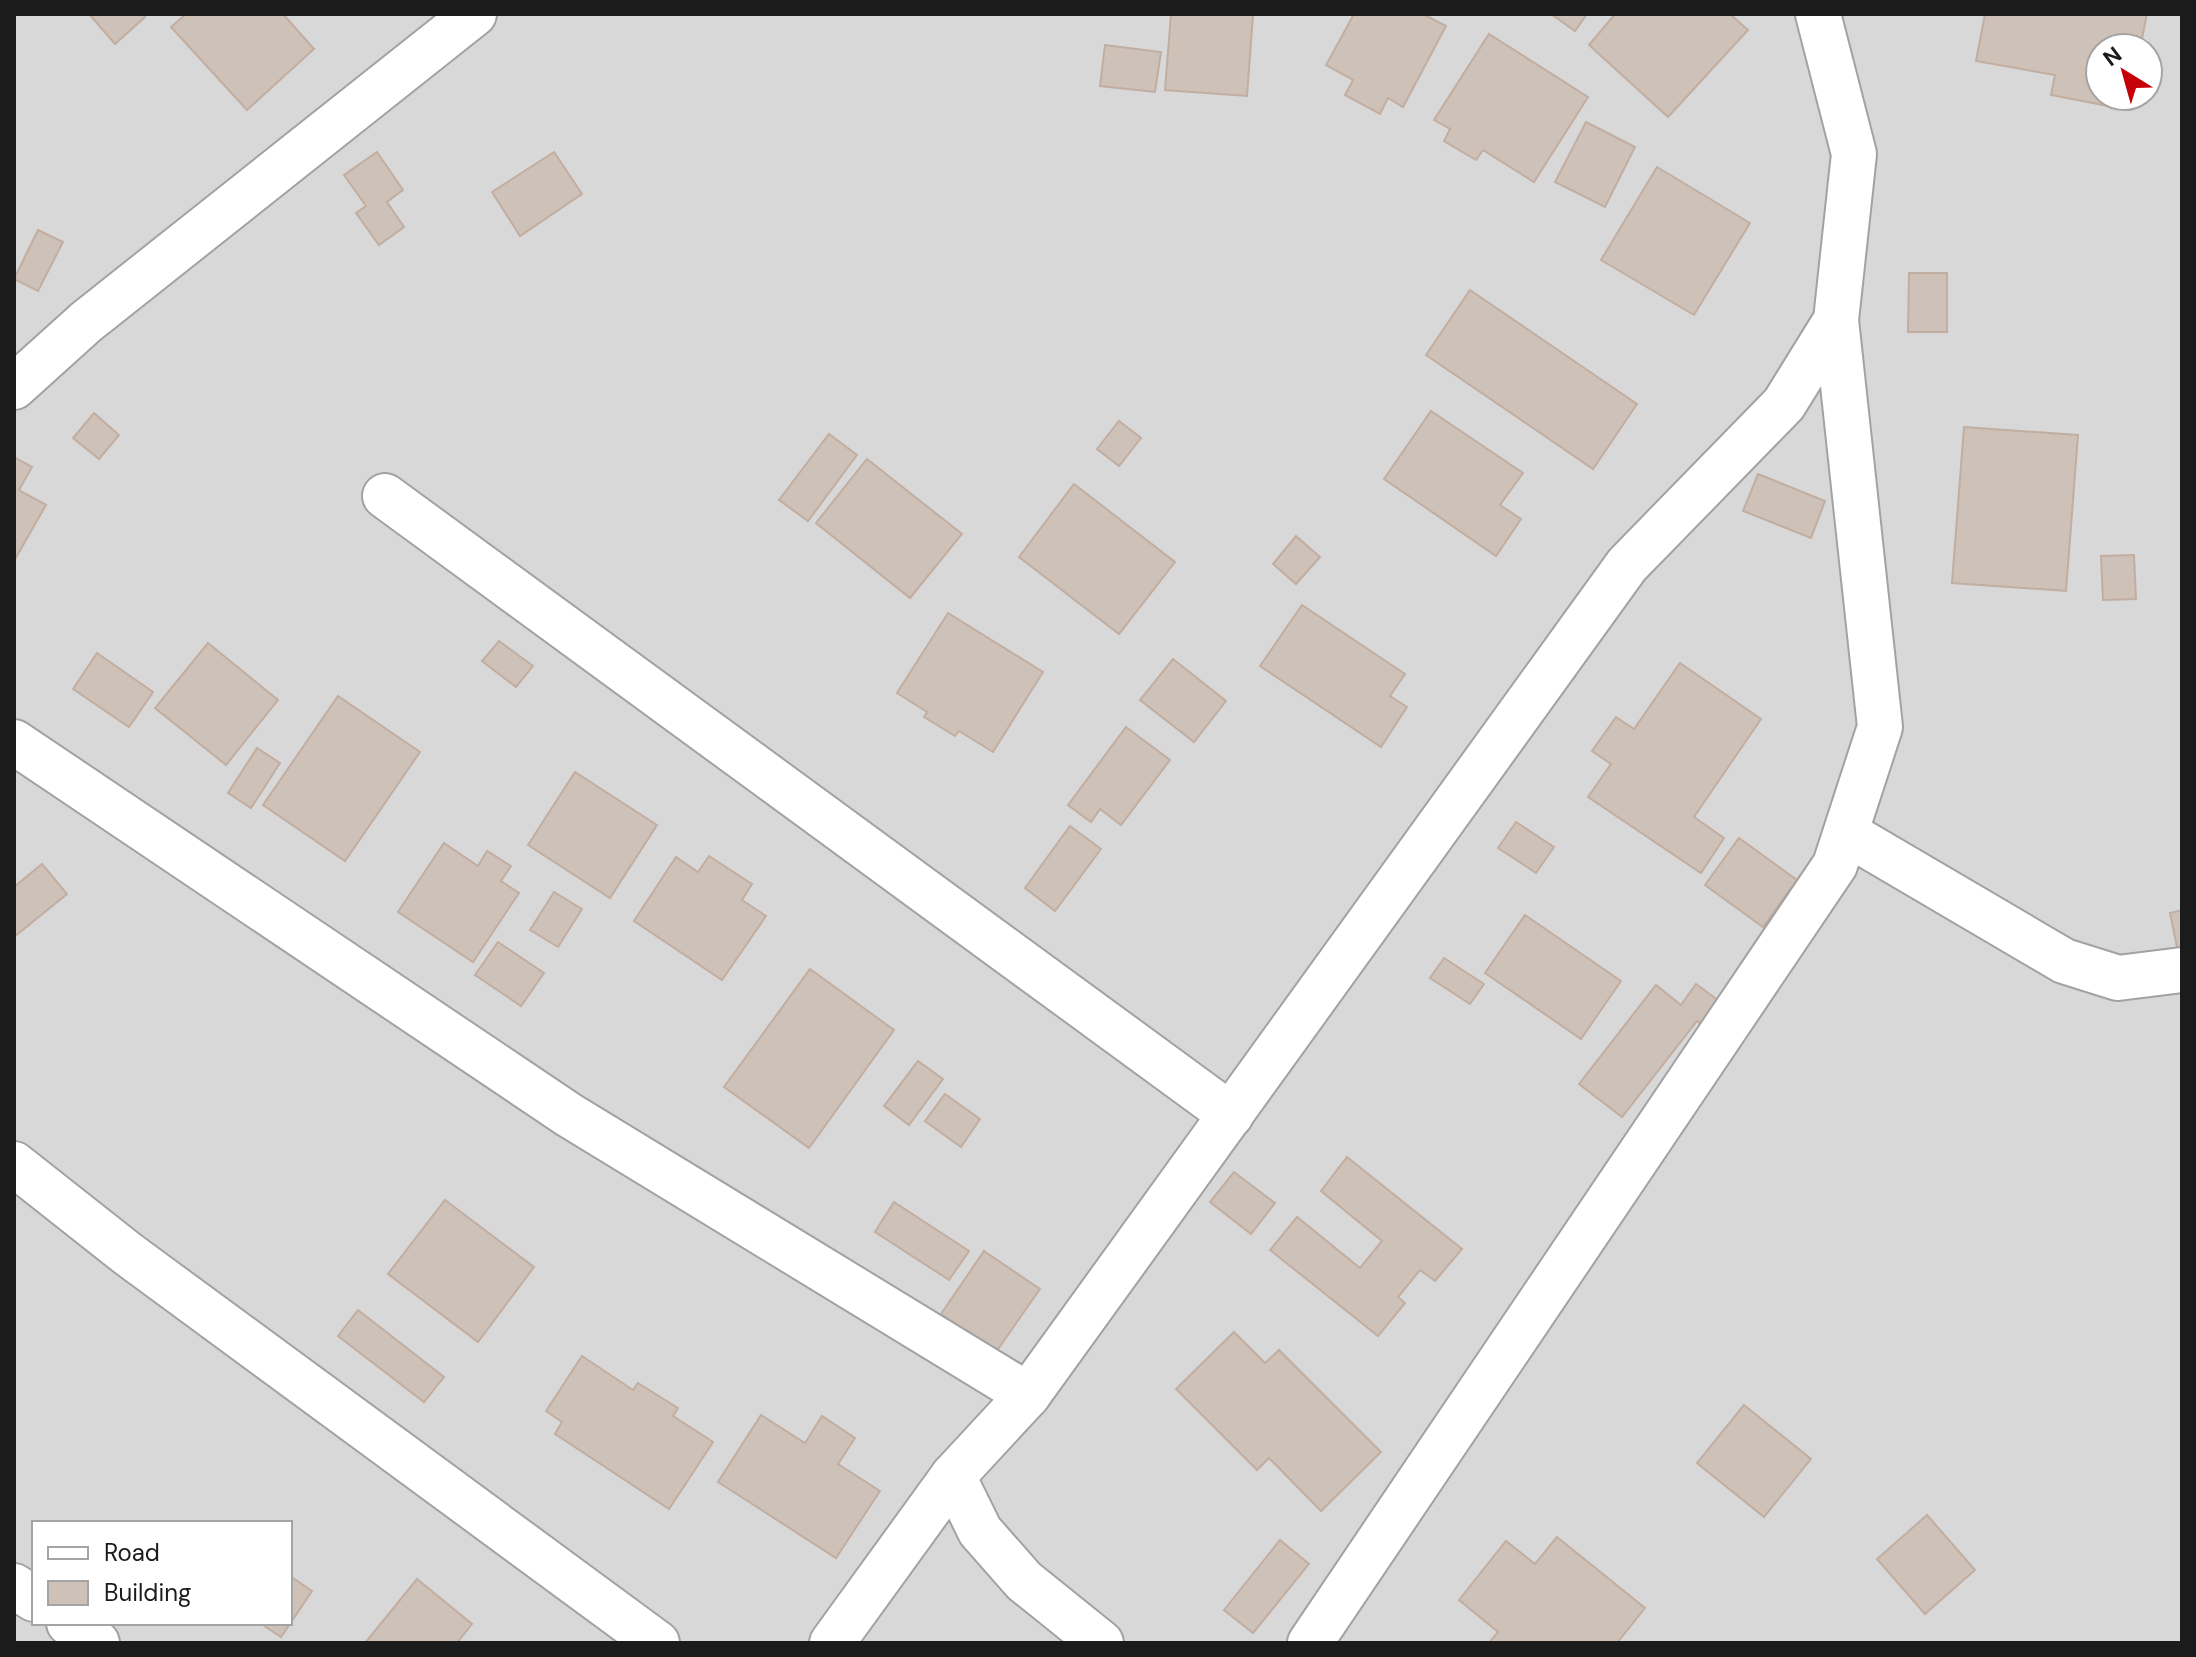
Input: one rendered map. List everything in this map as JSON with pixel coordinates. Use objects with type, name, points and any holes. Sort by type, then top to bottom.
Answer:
[{"type":"street","points":[[14,387],[86,322],[474,14]]},
{"type":"street","points":[[1310,1643],[1835,865],[1880,727],[1836,320],[1854,154],[1818,14]]},
{"type":"street","points":[[832,1643],[953,1476],[1028,1395],[1627,565],[1784,404],[1836,320]]},
{"type":"street","points":[[385,496],[1231,1115]]},
{"type":"street","points":[[14,742],[569,1115],[1028,1395]]},
{"type":"street","points":[[1846,833],[2064,961],[2118,978],[2182,970]]},
{"type":"street","points":[[14,1164],[141,1263],[657,1643]]},
{"type":"street","points":[[953,1476],[980,1531],[1024,1581],[1101,1643]]},
{"type":"street","points":[[14,1586],[32,1598]]},
{"type":"street","points":[[72,1625],[97,1643]]},
{"type":"shaded area","points":[[14,14],[2182,14],[2182,1643],[14,1643]]},
{"type":"building","points":[[89,14],[143,14],[145,17],[115,44]]},
{"type":"building","points":[[186,14],[283,14],[314,49],[247,110],[171,27]]},
{"type":"building","points":[[1171,14],[1253,15],[1247,96],[1165,90]]},
{"type":"building","points":[[1354,14],[1423,14],[1446,26],[1403,107],[1388,98],[1380,114],[1345,95],[1353,80],[1326,65]]},
{"type":"building","points":[[1551,14],[1587,14],[1575,31]]},
{"type":"building","points":[[1615,14],[1730,14],[1748,30],[1668,117],[1589,45]]},
{"type":"building","points":[[1985,14],[2147,14],[2143,32],[2084,32],[2084,101],[2051,95],[2055,75],[1976,61]]},
{"type":"building","points":[[1489,34],[1588,97],[1534,182],[1483,150],[1476,160],[1444,141],[1450,129],[1434,120]]},
{"type":"building","points":[[1105,45],[1161,52],[1155,92],[1100,86]]},
{"type":"building","points":[[1586,122],[1635,147],[1605,207],[1555,182]]},
{"type":"building","points":[[377,152],[403,190],[387,202],[404,227],[379,245],[356,213],[366,206],[344,175]]},
{"type":"building","points":[[554,152],[582,194],[520,236],[492,192]]},
{"type":"building","points":[[1657,167],[1750,223],[1694,315],[1601,260]]},
{"type":"building","points":[[38,230],[63,242],[38,291],[14,279]]},
{"type":"building","points":[[1909,273],[1947,273],[1947,332],[1908,332]]},
{"type":"building","points":[[1470,290],[1637,404],[1593,469],[1426,355]]},
{"type":"building","points":[[1431,411],[1523,473],[1500,505],[1521,519],[1496,556],[1384,479]]},
{"type":"building","points":[[94,413],[119,435],[99,459],[73,438]]},
{"type":"building","points":[[1119,421],[1141,438],[1119,466],[1097,449]]},
{"type":"building","points":[[1964,427],[2078,435],[2066,591],[1952,583]]},
{"type":"building","points":[[829,434],[857,455],[808,521],[779,500]]},
{"type":"building","points":[[14,457],[32,467],[19,490],[46,505],[14,561]]},
{"type":"building","points":[[867,459],[962,534],[910,598],[816,523]]},
{"type":"building","points":[[1758,474],[1825,501],[1811,538],[1743,511]]},
{"type":"building","points":[[1074,484],[1175,562],[1119,634],[1019,557]]},
{"type":"building","points":[[1296,536],[1320,557],[1296,584],[1273,564]]},
{"type":"building","points":[[2134,555],[2136,599],[2103,600],[2101,556]]},
{"type":"building","points":[[1302,605],[1405,674],[1390,696],[1407,707],[1381,747],[1260,666]]},
{"type":"building","points":[[948,613],[1043,672],[993,752],[959,731],[955,736],[924,717],[927,712],[897,693]]},
{"type":"building","points":[[499,641],[533,666],[516,687],[482,661]]},
{"type":"building","points":[[208,643],[278,700],[226,765],[155,708]]},
{"type":"building","points":[[97,653],[153,692],[129,727],[73,689]]},
{"type":"building","points":[[1173,659],[1226,701],[1194,742],[1140,700]]},
{"type":"building","points":[[1680,663],[1761,719],[1694,817],[1724,838],[1701,873],[1588,797],[1611,764],[1592,751],[1616,717],[1634,729]]},
{"type":"building","points":[[338,696],[420,752],[345,861],[263,805]]},
{"type":"building","points":[[1126,727],[1170,760],[1121,825],[1100,809],[1091,822],[1068,805]]},
{"type":"building","points":[[257,748],[280,763],[251,808],[228,793]]},
{"type":"building","points":[[575,772],[657,825],[610,898],[528,845]]},
{"type":"building","points":[[1516,822],[1554,847],[1536,873],[1498,848]]},
{"type":"building","points":[[1070,826],[1101,849],[1055,911],[1025,888]]},
{"type":"building","points":[[1739,838],[1797,880],[1763,927],[1705,885]]},
{"type":"building","points":[[444,843],[478,866],[487,851],[511,866],[501,881],[519,893],[473,962],[398,912]]},
{"type":"building","points":[[709,856],[752,884],[742,900],[766,916],[722,980],[634,921],[676,857],[698,872]]},
{"type":"building","points":[[42,864],[67,894],[14,937],[14,887]]},
{"type":"building","points":[[554,892],[582,909],[558,947],[530,930]]},
{"type":"building","points":[[2182,910],[2182,951],[2178,952],[2170,913]]},
{"type":"building","points":[[1525,915],[1621,981],[1581,1039],[1485,973]]},
{"type":"building","points":[[498,942],[544,973],[521,1006],[475,975]]},
{"type":"building","points":[[1444,958],[1484,984],[1470,1004],[1430,978]]},
{"type":"building","points":[[810,969],[894,1030],[809,1148],[724,1087]]},
{"type":"building","points":[[1696,984],[1719,1001],[1701,1024],[1697,1021],[1622,1117],[1579,1084],[1656,985],[1681,1005]]},
{"type":"building","points":[[918,1061],[943,1079],[909,1125],[884,1106]]},
{"type":"building","points":[[945,1094],[980,1119],[961,1147],[925,1121]]},
{"type":"building","points":[[1347,1157],[1462,1249],[1435,1281],[1420,1270],[1398,1297],[1405,1303],[1378,1336],[1270,1250],[1297,1217],[1360,1268],[1382,1241],[1321,1191]]},
{"type":"building","points":[[1234,1172],[1275,1203],[1251,1234],[1210,1202]]},
{"type":"building","points":[[445,1200],[534,1267],[478,1342],[388,1274]]},
{"type":"building","points":[[894,1202],[969,1251],[949,1280],[875,1232]]},
{"type":"building","points":[[984,1251],[1040,1289],[996,1352],[941,1314]]},
{"type":"building","points":[[358,1310],[444,1377],[424,1402],[338,1336]]},
{"type":"building","points":[[1234,1332],[1265,1363],[1279,1350],[1381,1452],[1321,1511],[1269,1458],[1257,1470],[1176,1389]]},
{"type":"building","points":[[582,1356],[633,1390],[638,1383],[678,1408],[673,1416],[713,1442],[669,1509],[555,1434],[562,1422],[546,1411]]},
{"type":"building","points":[[1744,1405],[1811,1459],[1764,1517],[1697,1463]]},
{"type":"building","points":[[761,1415],[805,1443],[822,1416],[855,1438],[838,1464],[880,1491],[836,1558],[718,1482]]},
{"type":"building","points":[[1927,1515],[1975,1570],[1925,1614],[1877,1559]]},
{"type":"building","points":[[1557,1537],[1645,1608],[1617,1643],[1489,1643],[1498,1632],[1459,1600],[1506,1541],[1535,1564]]},
{"type":"building","points":[[1280,1540],[1309,1564],[1253,1633],[1224,1610]]},
{"type":"building","points":[[292,1577],[312,1591],[292,1621]]},
{"type":"building","points":[[417,1579],[472,1624],[457,1643],[365,1643]]},
{"type":"building","points":[[263,1625],[289,1625],[281,1637]]}]
